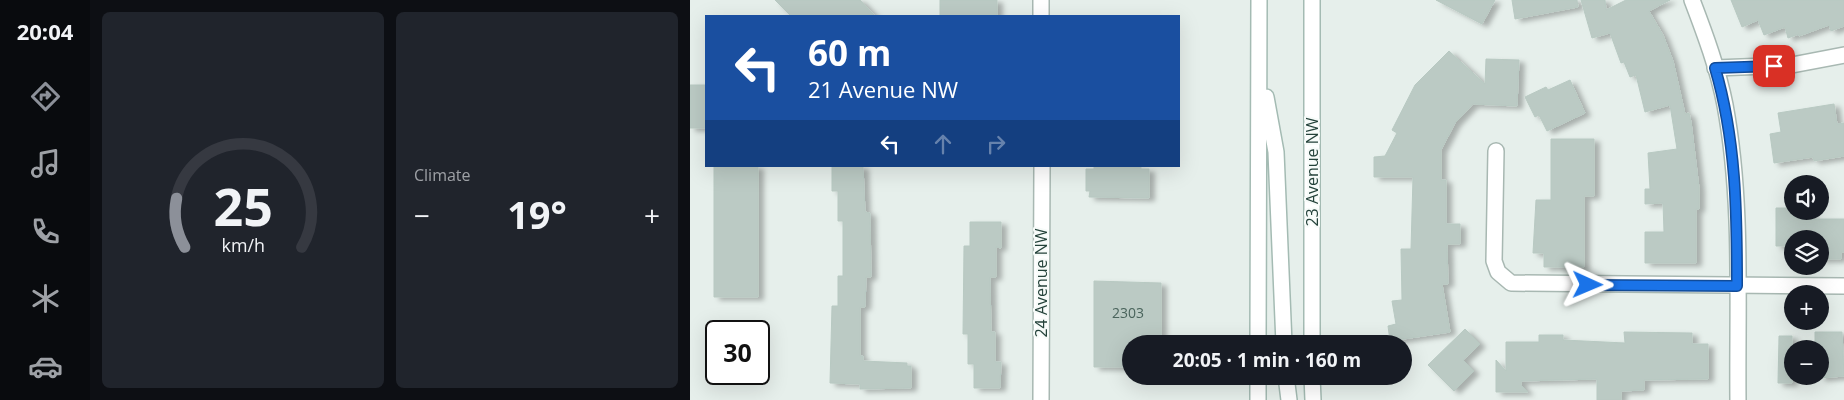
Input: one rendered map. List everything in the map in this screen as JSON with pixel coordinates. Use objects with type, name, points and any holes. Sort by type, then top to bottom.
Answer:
[{"type":"street","points":[[1041,0],[1041,15]]},
{"type":"street","points":[[1258,335],[1259,0]]},
{"type":"street","name":"23 Avenue NW","points":[[1312,0],[1312,335]]},
{"type":"street","points":[[1692,0],[1725,103],[1734,169],[1738,400]]},
{"type":"street","points":[[1715,68],[1792,65],[1844,55]]},
{"type":"street","points":[[1259,62],[1276,152],[1284,335]]},
{"type":"street","points":[[1496,151],[1494,262],[1498,272],[1511,283],[1844,286]]},
{"type":"street","name":"24 Avenue NW","points":[[1041,400],[1042,167]]},
{"type":"street","points":[[1258,385],[1258,400]]},
{"type":"street","points":[[1287,385],[1289,400]]},
{"type":"street","points":[[1312,385],[1312,400]]},
{"type":"building","points":[[775,0],[860,0],[874,15],[790,15]]},
{"type":"building","points":[[940,0],[997,0],[997,15],[940,15]]},
{"type":"building","points":[[1436,0],[1495,0],[1482,24]]},
{"type":"building","points":[[1512,0],[1577,0],[1578,7],[1515,19]]},
{"type":"building","points":[[1581,0],[1605,0],[1606,10],[1626,0],[1670,0],[1649,11],[1663,35],[1673,61],[1685,114],[1689,113],[1691,122],[1699,188],[1699,209],[1696,209],[1696,263],[1645,263],[1645,232],[1664,232],[1663,203],[1645,204],[1645,189],[1650,189],[1648,153],[1677,149],[1670,105],[1645,112],[1636,75],[1630,77],[1624,62],[1621,63],[1610,33],[1592,38]]},
{"type":"building","points":[[1731,0],[1844,0],[1844,26],[1831,31],[1829,25],[1788,38],[1785,27],[1764,35],[1758,20],[1742,27]]},
{"type":"building","points":[[1449,51],[1485,84],[1486,59],[1519,60],[1517,106],[1473,104],[1455,123],[1441,150],[1441,180],[1446,180],[1446,224],[1460,224],[1460,244],[1447,244],[1448,284],[1442,284],[1450,332],[1412,338],[1412,335],[1389,335],[1388,326],[1396,324],[1392,301],[1402,300],[1401,249],[1411,249],[1413,177],[1374,177],[1374,157],[1385,156],[1397,133],[1392,130],[1415,85]]},
{"type":"building","points":[[1570,80],[1585,113],[1547,131],[1539,115],[1535,117],[1525,97],[1546,87],[1548,90]]},
{"type":"building","points":[[690,85],[705,85],[705,128],[690,128]]},
{"type":"building","points":[[1834,104],[1837,124],[1844,123],[1844,156],[1814,161],[1813,157],[1774,163],[1770,134],[1781,132],[1778,113]]},
{"type":"building","points":[[1551,139],[1594,139],[1594,196],[1584,196],[1584,267],[1544,267],[1544,253],[1533,253],[1536,200],[1551,200]]},
{"type":"building","points":[[714,167],[758,167],[758,297],[714,297]]},
{"type":"building","points":[[832,167],[863,167],[865,212],[870,213],[871,277],[866,277],[865,307],[860,307],[860,356],[863,356],[863,361],[907,363],[907,366],[911,366],[911,388],[860,389],[860,384],[830,383],[832,306],[838,306],[838,276],[843,276],[843,221],[838,221],[838,191],[832,191]]},
{"type":"building","points":[[1094,167],[1141,167],[1141,169],[1149,169],[1149,198],[1089,197],[1090,191],[1086,191],[1086,169],[1094,169]]},
{"type":"building","points":[[1776,208],[1784,208],[1784,220],[1844,219],[1844,252],[1841,252],[1841,259],[1829,259],[1829,230],[1784,230],[1784,246],[1776,246]]},
{"type":"building","points":[[970,222],[1001,222],[1001,248],[996,247],[996,277],[990,277],[991,332],[995,332],[995,362],[1001,362],[1000,388],[974,388],[974,364],[968,364],[968,334],[963,334],[964,246],[970,246]]},
{"type":"building","points":[[1094,281],[1161,283],[1161,335],[1122,335],[1122,367],[1094,367]]},
{"type":"building","points":[[1465,329],[1480,344],[1463,360],[1474,371],[1454,391],[1428,365]]},
{"type":"building","points":[[1624,332],[1692,333],[1692,344],[1708,344],[1708,379],[1644,380],[1644,390],[1621,391],[1621,400],[1597,400],[1597,379],[1521,381],[1521,385],[1528,392],[1496,392],[1496,360],[1506,371],[1506,342],[1539,342],[1539,335],[1563,335],[1563,340],[1625,343]]},
{"type":"building","points":[[1815,332],[1842,332],[1844,376],[1829,377],[1829,340],[1815,340]]},
{"type":"building","points":[[1779,336],[1792,336],[1792,340],[1784,340],[1784,383],[1778,383]]},
{"type":"route","points":[[1588,285],[1737,286],[1737,204],[1734,169],[1725,103],[1715,68],[1774,66]]}]
